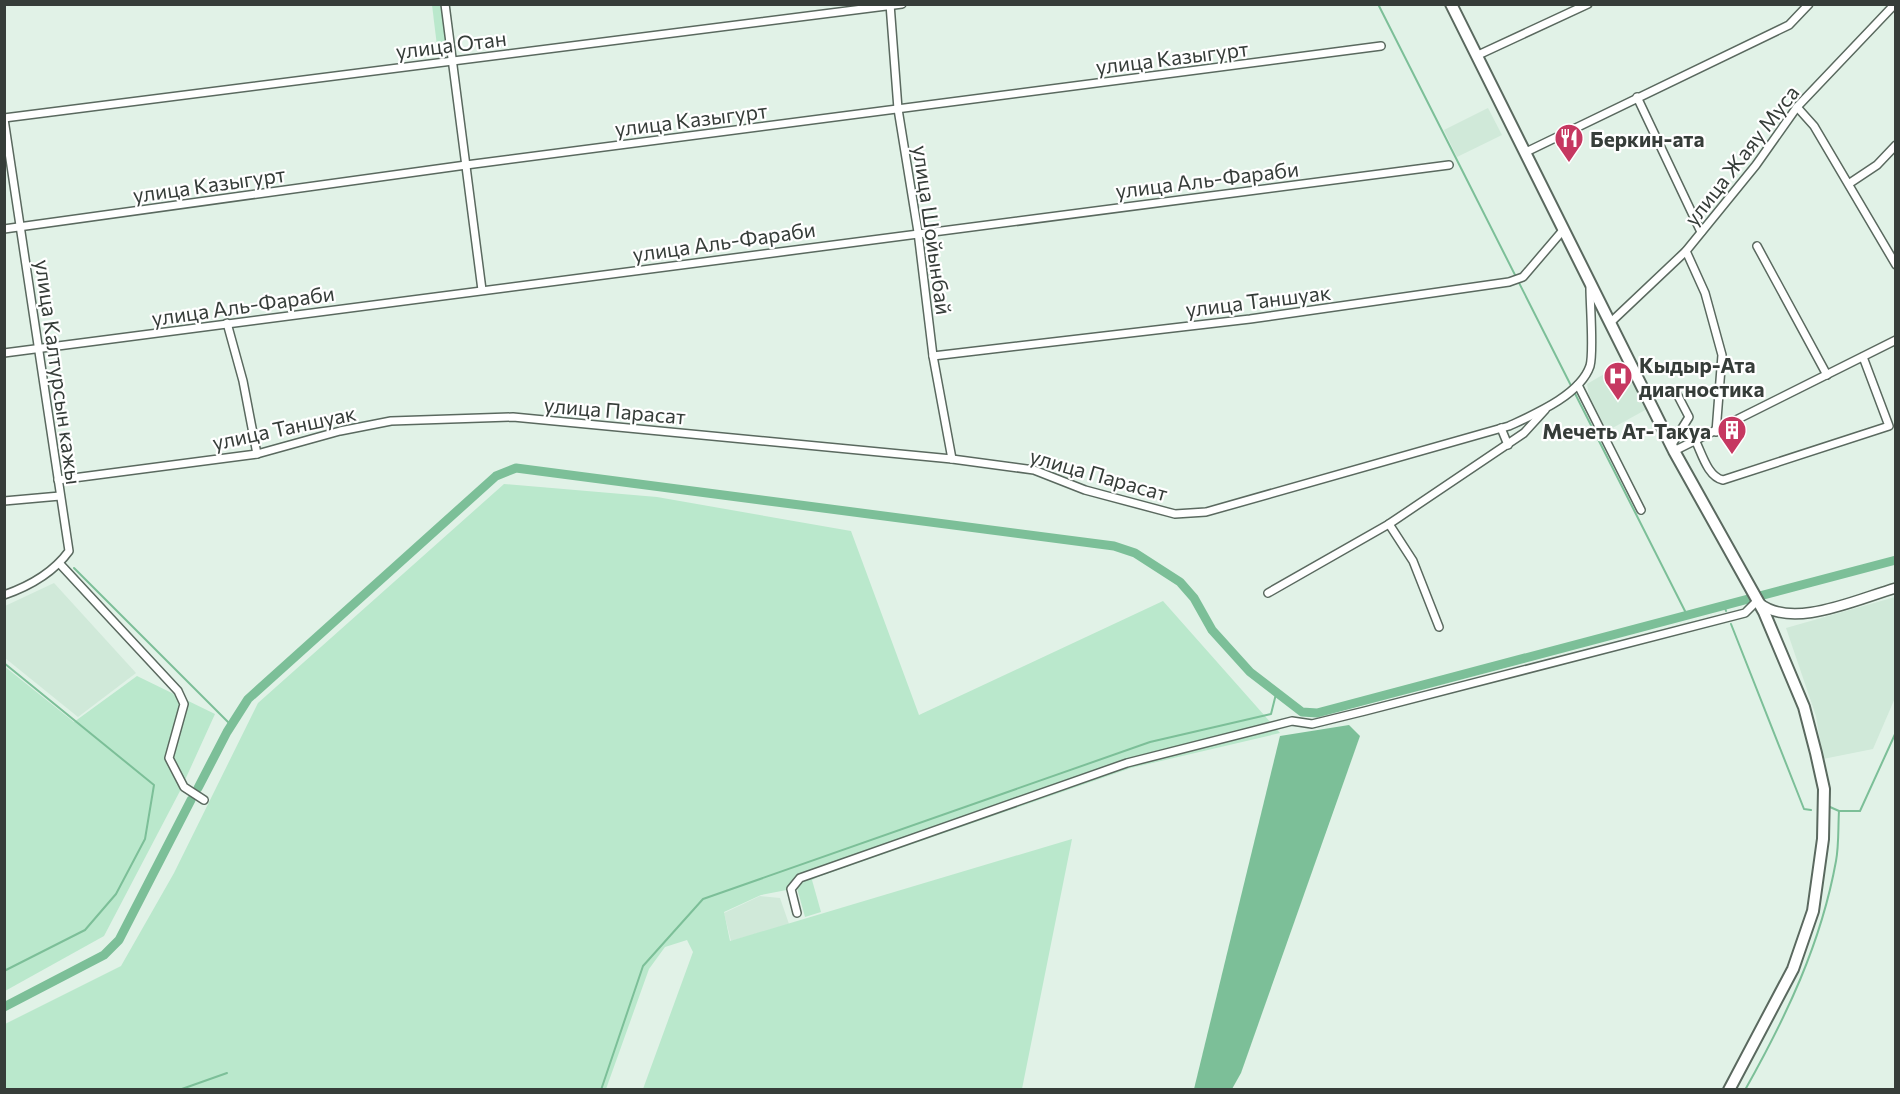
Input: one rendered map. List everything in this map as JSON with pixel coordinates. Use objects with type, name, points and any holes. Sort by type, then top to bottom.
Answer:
[{"type":"main road","points":[[1450,4],[1673,448],[1749,582],[1804,706],[1824,789],[1823,839],[1813,911],[1793,969],[1729,1089]]},
{"type":"main road","points":[[1757,601],[1781,614],[1799,616],[1896,588]]},
{"type":"street","points":[[445,4],[482,290]]},
{"type":"street","name":"улица Отан","points":[[4,118],[902,4]]},
{"type":"street","points":[[1476,56],[1588,4]]},
{"type":"street","points":[[1526,152],[1789,25],[1809,4]]},
{"type":"street","name":"улица Жаяу Муса","points":[[1611,322],[1686,251],[1756,165],[1797,107],[1895,4]]},
{"type":"street","name":"улица Шойынбай","points":[[890,5],[898,109],[918,232],[933,356],[952,459]]},
{"type":"street","name":"улица Казыгурт","points":[[4,229],[466,165],[1381,46]]},
{"type":"street","points":[[1637,97],[1701,232]]},
{"type":"street","points":[[1797,107],[1814,126],[1850,183],[1896,266]]},
{"type":"street","name":"улица Калтурсын кажы","points":[[4,118],[60,496],[69,536],[69,551],[60,564]]},
{"type":"street","points":[[1850,183],[1876,165],[1896,146]]},
{"type":"street","name":"улица Аль-Фараби","points":[[4,354],[918,232],[1449,165]]},
{"type":"street","name":"улица Таншуак","points":[[933,356],[1250,319],[1517,279],[1564,229]]},
{"type":"street","points":[[1757,246],[1827,375]]},
{"type":"street","points":[[1686,251],[1705,293],[1722,355],[1716,432]]},
{"type":"street","name":"улица Парасат","points":[[481,417],[513,417],[952,459],[1034,470],[1085,490],[1175,514],[1206,512],[1501,428],[1546,409],[1574,387],[1590,366],[1590,280]]},
{"type":"street","points":[[227,323],[243,381],[257,454]]},
{"type":"street","points":[[1673,448],[1696,442],[1896,340]]},
{"type":"street","points":[[1696,442],[1710,471],[1718,479],[1723,480],[1892,425],[1863,357]]},
{"type":"street","points":[[1574,387],[1641,510]]},
{"type":"street","points":[[1644,390],[1677,394],[1681,398],[1689,417],[1673,448]]},
{"type":"street","points":[[1268,593],[1389,524],[1508,445],[1524,433],[1546,409]]},
{"type":"street","name":"улица Таншуак","points":[[58,480],[257,454],[340,431],[391,421],[481,417]]},
{"type":"street","points":[[1501,428],[1508,445]]},
{"type":"street","points":[[4,501],[60,496]]},
{"type":"street","points":[[1389,524],[1413,561],[1439,627]]},
{"type":"street","points":[[4,595],[26,587],[60,564],[178,691],[184,704],[169,758],[184,787],[204,800]]},
{"type":"street","points":[[797,913],[791,889],[801,878],[1127,763],[1292,721],[1312,724],[1388,705],[1745,613],[1757,601]]},
{"type":"shaded area","points":[[432,5],[450,5],[455,50],[438,54]]},
{"type":"shaded area","points":[[1488,108],[1502,135],[1457,157],[1444,130]]},
{"type":"shaded area","name":"Кыдыр-Ата диагностика","points":[[1623,363],[1647,409],[1607,431],[1589,396],[1587,384]]},
{"type":"shaded area","points":[[504,484],[657,497],[851,531],[919,715],[1163,601],[1280,733],[1131,768],[818,877],[812,880],[821,912],[805,917],[797,888],[761,895],[724,912],[730,941],[1072,839],[1022,1089],[643,1089],[693,952],[687,940],[665,947],[649,969],[606,1089],[5,1090],[5,1024],[121,966],[174,873],[258,703]]},
{"type":"shaded area","points":[[54,583],[136,673],[78,717],[5,658],[5,606]]},
{"type":"shaded area","points":[[1895,597],[1895,698],[1873,749],[1823,759],[1816,716],[1786,628]]},
{"type":"shaded area","points":[[4,666],[74,722],[137,676],[215,714],[180,791],[104,936],[5,991]]},
{"type":"shaded area","points":[[1349,725],[1360,736],[1241,1073],[1232,1089],[1194,1089],[1280,736]]},
{"type":"shaded area","points":[[760,896],[780,898],[789,924],[731,941],[724,913]]},
{"type":"waterway","points":[[1378,4],[1687,615]]},
{"type":"waterway","points":[[198,788],[227,732],[248,699],[496,476],[516,468],[1114,546],[1135,553],[1180,582],[1194,598],[1212,630],[1250,672],[1302,712],[1317,713],[1896,560]]},
{"type":"waterway","points":[[74,568],[231,725]]},
{"type":"waterway","points":[[1724,605],[1726,611]]},
{"type":"waterway","points":[[1731,624],[1804,809],[1811,810]]},
{"type":"waterway","points":[[4,663],[154,785],[145,839],[116,894],[85,930],[4,971]]},
{"type":"waterway","points":[[601,1090],[643,966],[703,899],[1150,742],[1271,714],[1276,694]]},
{"type":"waterway","points":[[1830,807],[1839,811],[1860,811],[1896,732]]},
{"type":"waterway","points":[[4,1007],[104,955],[119,940],[191,800]]},
{"type":"waterway","points":[[1745,1090],[1788,1007],[1821,922],[1836,861],[1839,811]]},
{"type":"waterway","points":[[179,1090],[227,1073]]},
{"type":"place","name":"Беркин-ата","points":[[1569,164]]},
{"type":"place","name":"Кыдыр-Ата диагностика","points":[[1618,402]]},
{"type":"place","name":"Мечеть Ат-Такуа","points":[[1732,456]]}]
